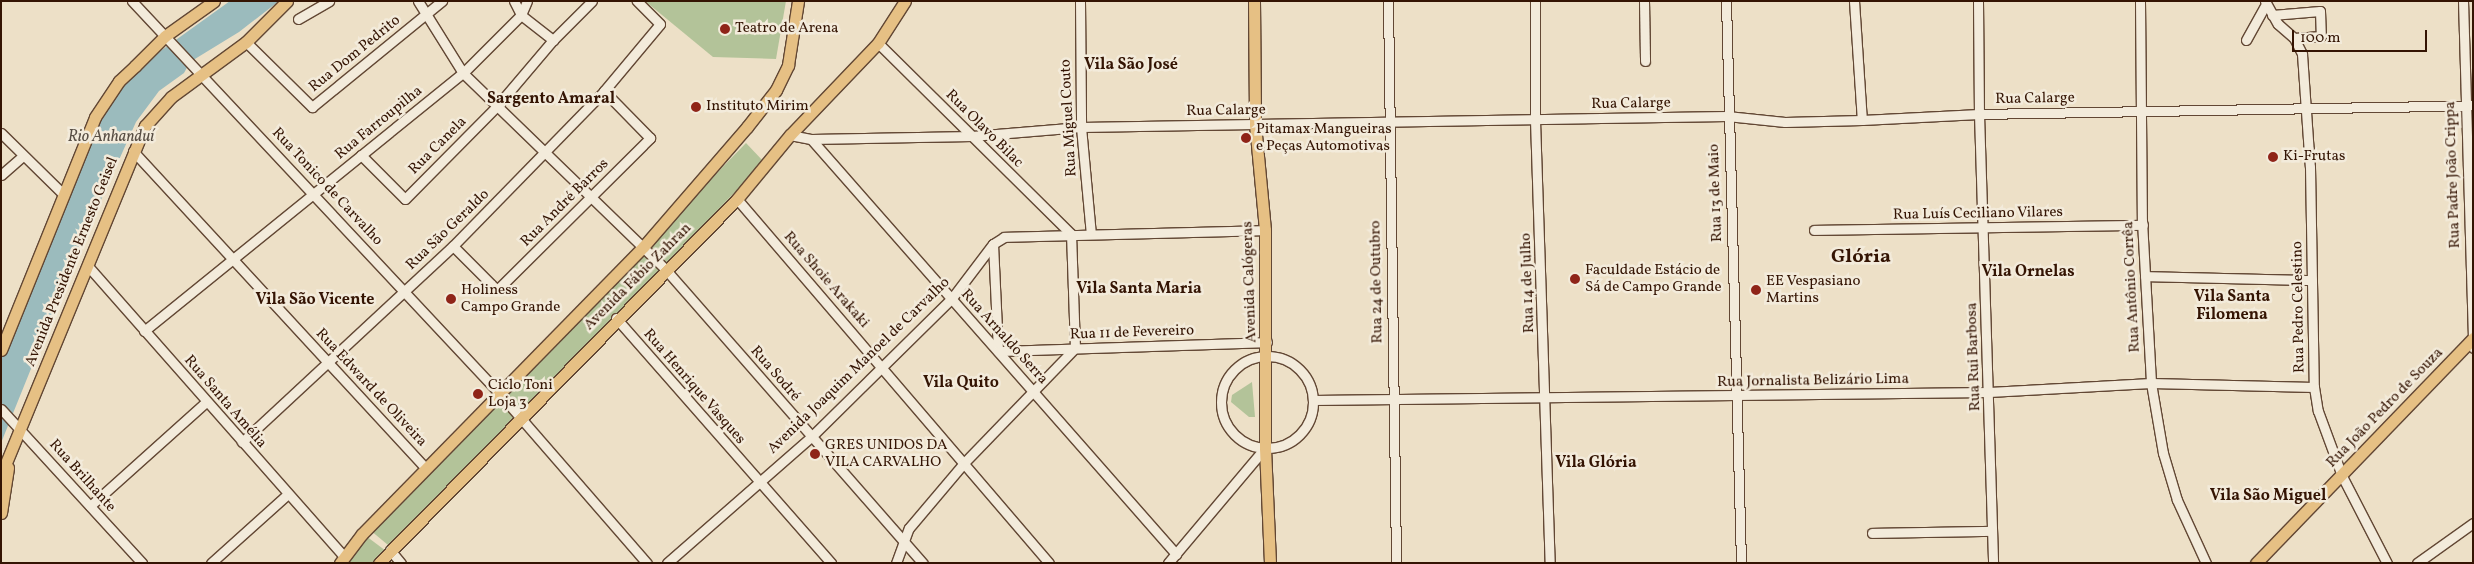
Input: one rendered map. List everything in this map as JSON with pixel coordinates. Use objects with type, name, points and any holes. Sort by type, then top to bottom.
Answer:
[{"type":"main road","points":[[1,350],[62,193],[95,117],[119,82],[167,38],[214,1]]},
{"type":"main road","name":"Avenida Presidente Ernesto Geisel","points":[[1,475],[13,447],[17,426],[145,126],[171,96],[200,72],[246,42],[287,1]]},
{"type":"main road","name":"Avenida Fábio Zahran","points":[[342,560],[426,468],[643,247],[747,127],[776,90],[788,65],[798,1]]},
{"type":"main road","name":"Avenida Calógeras","points":[[1254,1],[1255,124],[1265,230],[1267,342],[1265,448],[1270,563]]},
{"type":"main road","name":"Avenida Fábio Zahran","points":[[380,563],[390,550],[616,318],[667,271],[737,199],[790,135],[878,43],[906,2]]},
{"type":"main road","name":"Rua João Pedro de Souza","points":[[2256,563],[2472,342]]},
{"type":"main road","points":[[1,513],[13,447]]},
{"type":"street","name":"Rua Tonico de Carvalho","points":[[132,1],[314,193],[499,394],[647,563]]},
{"type":"street","points":[[298,19],[329,1]]},
{"type":"street","name":"Rua Sodré","points":[[418,1],[462,73],[667,271],[923,563]]},
{"type":"street","name":"Rua Dom Pedrito","points":[[246,42],[312,107],[442,1]]},
{"type":"street","points":[[514,1],[521,15],[553,40]]},
{"type":"street","name":"Rua Farroupilha","points":[[144,331],[462,73],[521,15],[527,1]]},
{"type":"street","name":"Rua Canela","points":[[361,155],[405,199],[497,106],[553,40],[592,1]]},
{"type":"street","name":"Rua São Geraldo","points":[[242,442],[453,246],[604,91],[660,24],[636,1]]},
{"type":"street","name":"Rua Miguel Couto","points":[[1080,1],[1081,127],[1091,234]]},
{"type":"street","name":"Rua 24 de Outubro","points":[[1388,1],[1388,124],[1396,563]]},
{"type":"street","name":"Rua 14 de Julho","points":[[1535,1],[1535,120],[1547,399],[1550,563]]},
{"type":"street","points":[[1644,1],[1645,61]]},
{"type":"street","name":"Rua 13 de Maio","points":[[1726,1],[1727,116],[1738,396],[1741,563]]},
{"type":"street","points":[[1854,1],[1862,120]]},
{"type":"street","name":"Rua Rui Barbosa","points":[[1978,1],[1982,227],[1989,392],[1993,563]]},
{"type":"street","name":"Rua Antônio Corrêa","points":[[2140,1],[2143,225],[2151,383],[2163,453],[2177,500],[2206,563]]},
{"type":"street","name":"Rua Padre João Crippa","points":[[2463,1],[2469,105],[2472,342]]},
{"type":"street","points":[[2246,40],[2265,4]]},
{"type":"street","name":"Rua Pedro Celestino","points":[[2265,4],[2272,15],[2294,38],[2302,54],[2303,108],[2310,167],[2314,387],[2320,418],[2342,476],[2387,563]]},
{"type":"street","points":[[2272,15],[2320,11],[2321,36],[2294,38]]},
{"type":"street","name":"Rua Olavo Bilac","points":[[878,43],[1071,234]]},
{"type":"street","name":"Rua André Barros","points":[[453,246],[497,290],[650,138],[604,91]]},
{"type":"street","name":"Rua Calarge","points":[[790,135],[811,139],[972,136],[1081,127],[1388,124],[1727,116],[1785,122],[1979,114],[2469,105]]},
{"type":"street","points":[[1,133],[62,193]]},
{"type":"street","name":"Rua Arnaldo Serra","points":[[811,139],[998,351],[1034,389],[1176,554]]},
{"type":"street","name":"Rua Edward de Oliveira","points":[[133,151],[426,468]]},
{"type":"street","points":[[1,175],[23,156]]},
{"type":"street","name":"Rua Shoie Arakaki","points":[[737,199],[1049,563]]},
{"type":"street","name":"Rua Luís Ceciliano Vilares","points":[[1814,230],[2143,225]]},
{"type":"street","points":[[998,351],[993,244],[1011,236],[1265,230]]},
{"type":"street","points":[[896,563],[903,539],[963,464],[1075,348],[1071,234]]},
{"type":"street","name":"Avenida Joaquim Manoel de Carvalho","points":[[667,563],[812,436],[952,298],[993,244]]},
{"type":"street","name":"Rua Santa Amélia","points":[[86,266],[288,494],[342,560]]},
{"type":"street","points":[[2145,276],[2312,280]]},
{"type":"street","name":"Rua Henrique Vasques","points":[[616,318],[832,563]]},
{"type":"street","name":"Rua 11 de Fevereiro","points":[[998,351],[1267,342]]},
{"type":"street","points":[[1267,356],[1294,365],[1310,387],[1313,400],[1311,415],[1304,429],[1287,443],[1265,448],[1238,438],[1222,415],[1220,401],[1223,386],[1235,369],[1253,358],[1267,356]]},
{"type":"street","name":"Rua Jornalista Belizário Lima","points":[[1313,400],[1547,399],[1989,392],[2151,383],[2314,387]]},
{"type":"street","points":[[90,506],[206,402]]},
{"type":"street","name":"Rua Brilhante","points":[[1,409],[142,563]]},
{"type":"street","points":[[1168,563],[1265,448]]},
{"type":"street","points":[[211,563],[288,494]]},
{"type":"street","points":[[2417,563],[2473,524]]},
{"type":"street","points":[[1872,533],[1992,532]]},
{"type":"street","points":[[390,550],[401,563]]},
{"type":"green space","points":[[645,1],[786,1],[776,59],[713,57]]},
{"type":"green space","points":[[746,143],[764,162],[572,361],[388,545],[370,530]]},
{"type":"green space","points":[[1252,382],[1255,417],[1249,417],[1231,402],[1232,395]]},
{"type":"green space","points":[[366,536],[386,551],[376,563],[344,563]]},
{"type":"water","name":"Rio Anhanduí","points":[[230,1],[279,1],[239,32],[190,62],[184,73],[159,91],[136,122],[83,240],[1,443],[1,359],[105,109],[124,81],[141,65]]},
{"type":"place","name":"Teatro de Arena","points":[[725,29]]},
{"type":"place","name":"Instituto Mirim","points":[[696,107]]},
{"type":"place","name":"Pitamax Mangueiras e Peças Automotivas","points":[[1246,138]]},
{"type":"place","name":"Ki-Frutas","points":[[2273,157]]},
{"type":"place","name":"Faculdade Estácio de Sá de Campo Grande","points":[[1575,279]]},
{"type":"place","name":"EE Vespasiano Martins","points":[[1756,290]]},
{"type":"place","name":"Holiness Campo Grande","points":[[451,299]]},
{"type":"place","name":"Ciclo Toni Loja 3","points":[[478,394]]},
{"type":"place","name":"GRES UNIDOS DA VILA CARVALHO","points":[[815,454]]},
{"type":"district","name":"Vila São José","points":[[1131,65]]},
{"type":"district","name":"Sargento Amaral","points":[[551,99]]},
{"type":"district","name":"Glória","points":[[1861,257]]},
{"type":"district","name":"Vila Ornelas","points":[[2028,272]]},
{"type":"district","name":"Vila Santa Maria","points":[[1139,289]]},
{"type":"district","name":"Vila São Vicente","points":[[315,300]]},
{"type":"district","name":"Vila Santa Filomena","points":[[2232,306]]},
{"type":"district","name":"Vila Quito","points":[[961,383]]},
{"type":"district","name":"Vila Glória","points":[[1596,463]]},
{"type":"district","name":"Vila São Miguel","points":[[2268,496]]}]
